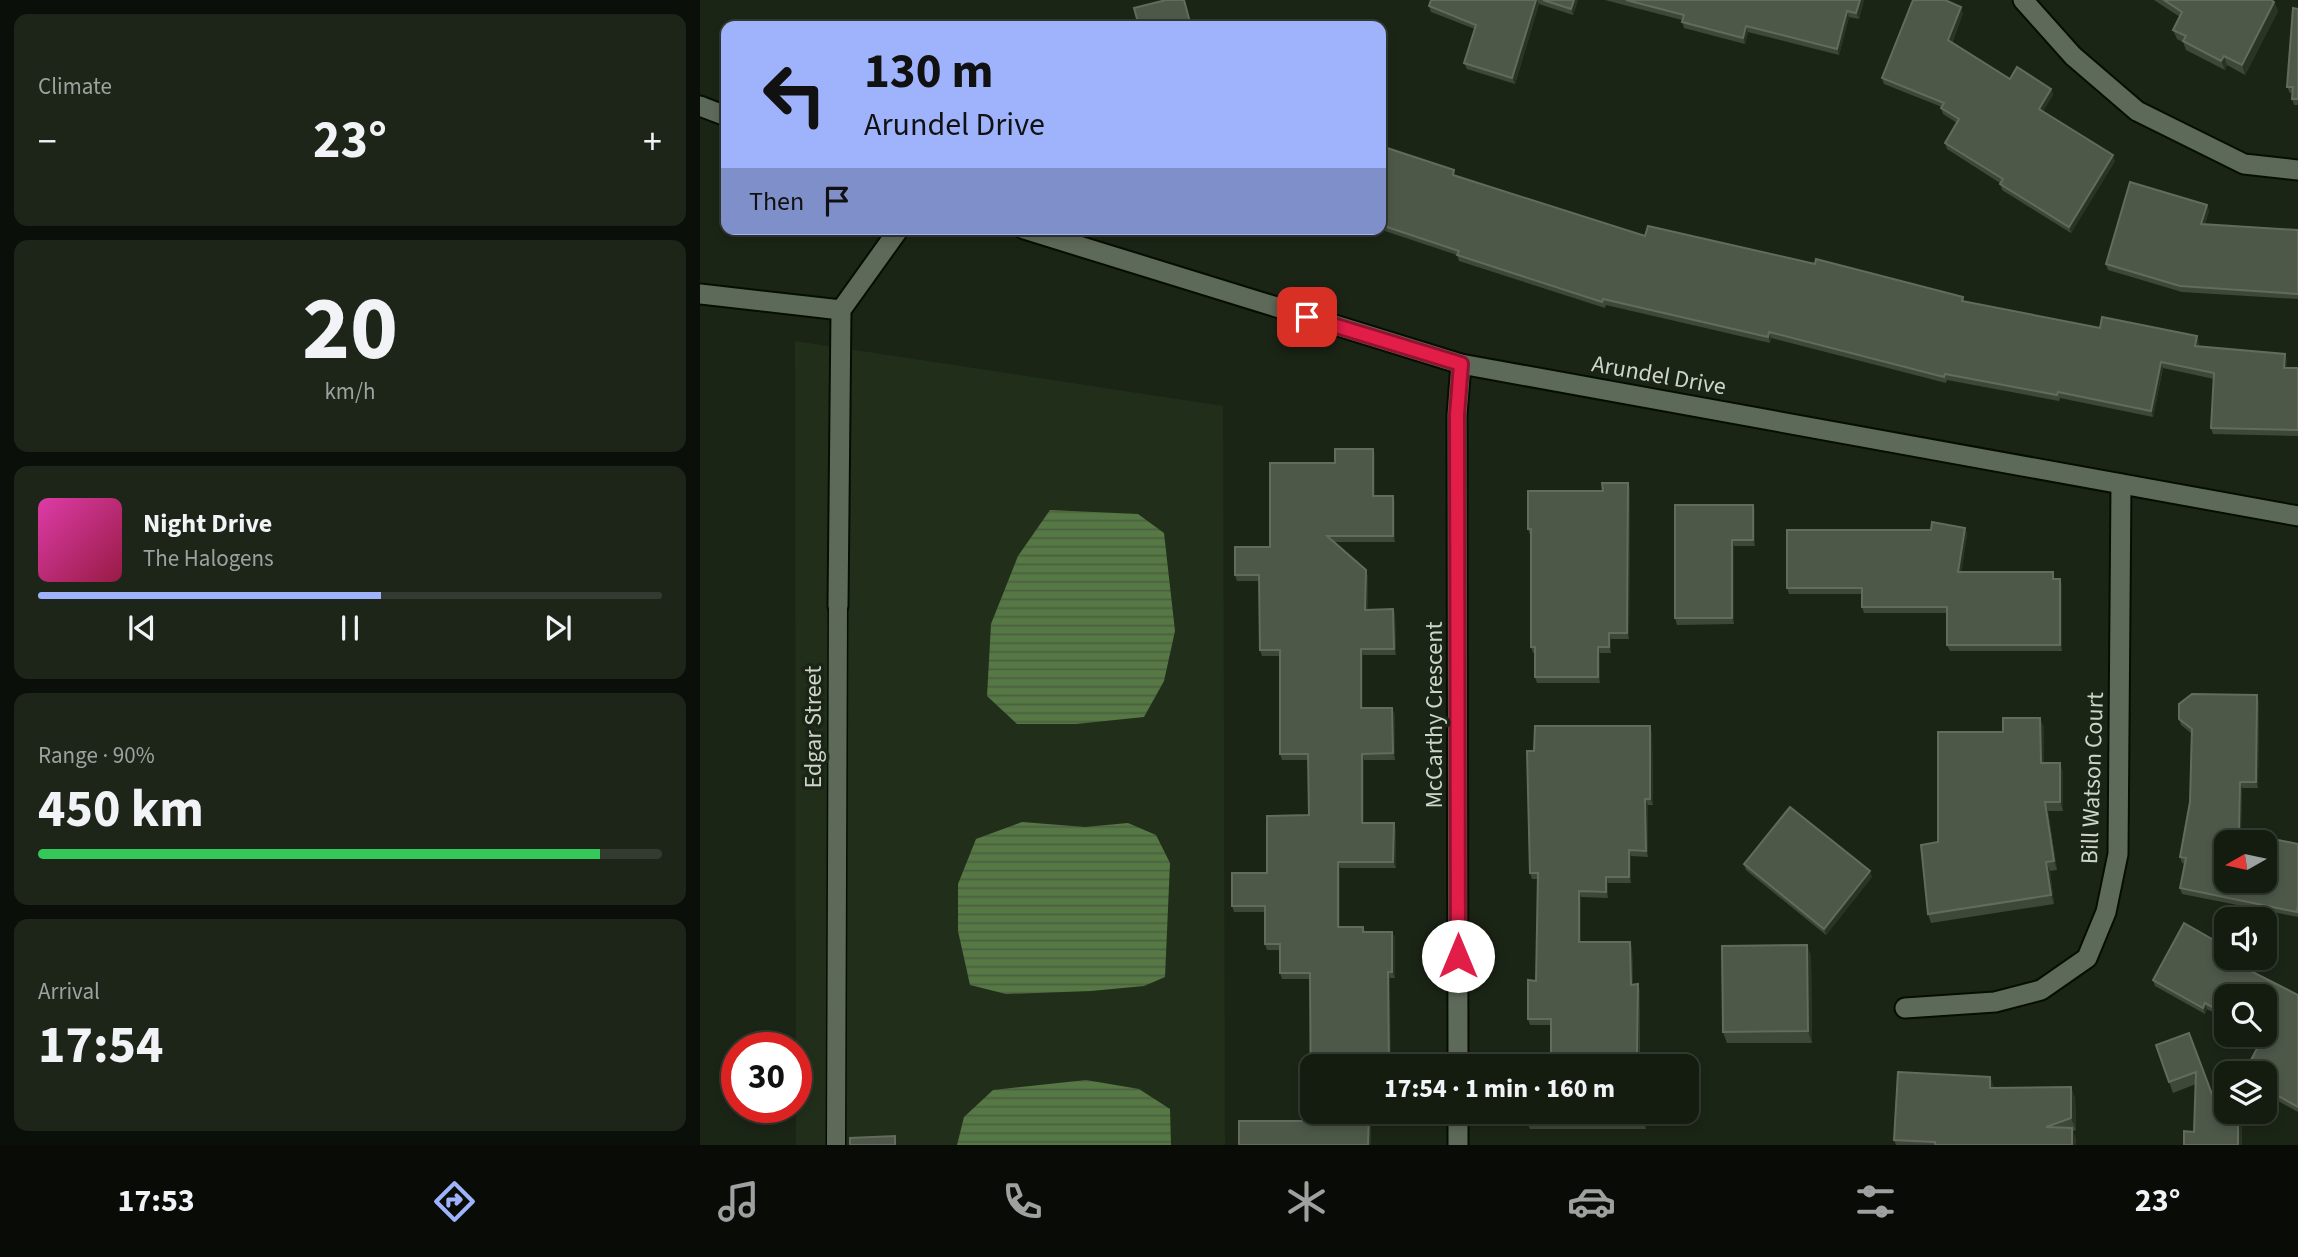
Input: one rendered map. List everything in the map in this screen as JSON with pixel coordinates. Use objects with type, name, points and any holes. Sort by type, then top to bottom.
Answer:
[{"type":"street","points":[[2023,0],[2074,56],[2137,111],[2244,164],[2298,170]]},
{"type":"street","points":[[700,106],[721,114]]},
{"type":"street","points":[[700,294],[841,310],[869,276],[895,235]]},
{"type":"street","name":"Arundel Drive","points":[[1043,235],[1461,364],[2298,516]]},
{"type":"street","name":"Edgar Street","points":[[838,606],[841,310]]},
{"type":"street","name":"McCarthy Crescent","points":[[1458,1054],[1457,415],[1461,364]]},
{"type":"street","name":"Bill Watson Court","points":[[1905,1008],[1995,1002],[2041,990],[2087,958],[2106,912],[2118,854],[2121,484]]},
{"type":"street","points":[[1458,1124],[1458,1145]]},
{"type":"lane","name":"Edgar Street","points":[[836,1145],[838,606]]},
{"type":"shaded area","points":[[795,341],[1223,406],[1225,1145],[796,1145],[796,1123],[812,1123],[812,1032],[796,1032]]},
{"type":"shaded area","points":[[1050,510],[1138,514],[1164,533],[1175,631],[1164,681],[1144,717],[1076,724],[1017,724],[987,696],[991,624],[1018,556]]},
{"type":"shaded area","points":[[1022,822],[1085,827],[1128,823],[1156,835],[1170,863],[1165,977],[1144,986],[1091,991],[1006,994],[970,985],[958,931],[958,884],[976,839]]},
{"type":"shaded area","points":[[1086,1080],[1139,1089],[1170,1109],[1171,1145],[957,1145],[964,1117],[993,1090]]},
{"type":"building","points":[[1166,0],[1184,0],[1190,21],[1138,21],[1134,8]]},
{"type":"building","points":[[1431,0],[1536,0],[1512,78],[1464,63],[1476,25],[1429,6]]},
{"type":"building","points":[[1543,0],[1574,0],[1571,9]]},
{"type":"building","points":[[1626,0],[1860,0],[1856,13],[1847,11],[1837,49],[1746,26],[1743,38],[1682,22],[1684,15]]},
{"type":"building","points":[[1913,0],[1945,0],[1961,7],[1948,40],[2010,79],[2017,67],[2051,89],[2039,109],[2113,155],[2069,227],[2000,184],[2003,179],[1945,143],[1959,119],[1941,108],[1944,103],[1882,78]]},
{"type":"building","points":[[2164,0],[2274,2],[2242,65],[2224,56],[2221,61],[2183,41],[2186,36],[2173,30],[2182,12]]},
{"type":"building","points":[[2293,8],[2298,9],[2298,99],[2292,99],[2293,87],[2287,87]]},
{"type":"building","points":[[1386,148],[1454,170],[1453,175],[1645,236],[1648,226],[1815,264],[1816,259],[1963,297],[1962,301],[2100,328],[2102,317],[2197,336],[2195,346],[2285,354],[2284,368],[2298,368],[2298,430],[2211,428],[2214,373],[2161,362],[2151,411],[2058,392],[2057,395],[1945,374],[1944,377],[1769,332],[1768,337],[1603,299],[1602,302],[1457,255],[1459,251],[1386,227]]},
{"type":"building","points":[[2130,182],[2207,205],[2201,224],[2298,230],[2298,294],[2180,286],[2106,264]]},
{"type":"building","points":[[1335,449],[1373,449],[1373,496],[1393,496],[1393,536],[1327,536],[1366,570],[1365,610],[1393,609],[1394,649],[1361,649],[1361,708],[1392,708],[1393,753],[1362,754],[1362,823],[1394,823],[1393,862],[1338,862],[1338,927],[1363,927],[1363,932],[1392,932],[1392,972],[1388,972],[1389,1054],[1311,1054],[1310,973],[1280,973],[1280,944],[1265,944],[1265,906],[1232,906],[1232,873],[1267,873],[1267,816],[1309,815],[1308,754],[1280,754],[1280,650],[1260,650],[1259,575],[1235,575],[1235,547],[1270,547],[1270,463],[1335,463]]},
{"type":"building","points":[[1602,483],[1628,483],[1627,633],[1609,633],[1609,647],[1598,647],[1598,677],[1535,677],[1535,647],[1531,647],[1531,529],[1528,529],[1528,491],[1603,491]]},
{"type":"building","points":[[1675,505],[1753,505],[1753,540],[1732,540],[1732,618],[1675,618]]},
{"type":"building","points":[[1932,522],[1965,528],[1958,572],[2053,572],[2053,579],[2060,579],[2060,645],[1947,645],[1947,607],[1862,607],[1862,588],[1787,588],[1787,530],[1931,530]]},
{"type":"building","points":[[2192,694],[2257,695],[2256,782],[2240,782],[2239,830],[2214,830],[2214,893],[2277,893],[2277,840],[2298,844],[2297,912],[2180,888],[2186,858],[2180,857],[2190,802],[2192,729],[2179,719],[2179,704]]},
{"type":"building","points":[[2003,718],[2040,718],[2041,763],[2060,763],[2060,802],[2045,802],[2054,861],[2046,862],[2051,895],[1928,914],[1921,845],[1938,842],[1938,732],[2003,732]]},
{"type":"building","points":[[1535,726],[1650,726],[1650,799],[1645,799],[1646,851],[1629,850],[1629,877],[1606,877],[1606,892],[1579,891],[1579,942],[1630,942],[1631,985],[1638,984],[1637,1054],[1551,1054],[1551,1019],[1528,1019],[1528,980],[1536,981],[1538,873],[1530,873],[1527,751],[1534,751]]},
{"type":"building","points":[[1790,807],[1870,871],[1824,929],[1744,864]]},
{"type":"building","points":[[2184,923],[2214,940],[2214,970],[2249,970],[2276,984],[2214,984],[2214,1008],[2205,1003],[2203,1008],[2153,980]]},
{"type":"building","points":[[1807,945],[1808,1031],[1723,1032],[1722,946]]},
{"type":"building","points":[[2277,984],[2298,995],[2298,1107],[2277,1095],[2277,1061],[2250,1061],[2258,1047],[2277,1047]]},
{"type":"building","points":[[2189,1033],[2214,1099],[2214,1124],[2238,1124],[2238,1145],[2184,1145],[2184,1131],[2194,1132],[2196,1072],[2169,1082],[2156,1045]]},
{"type":"building","points":[[1898,1072],[1990,1077],[1990,1088],[2071,1087],[2071,1118],[2046,1127],[2072,1128],[2072,1145],[1935,1145],[1935,1142],[1894,1140]]},
{"type":"building","points":[[1239,1121],[1369,1124],[1368,1145],[1239,1145]]},
{"type":"building","points":[[895,1136],[895,1145],[850,1145],[850,1138]]},
{"type":"route","points":[[1307,317],[1461,364],[1457,415],[1458,956]]}]
